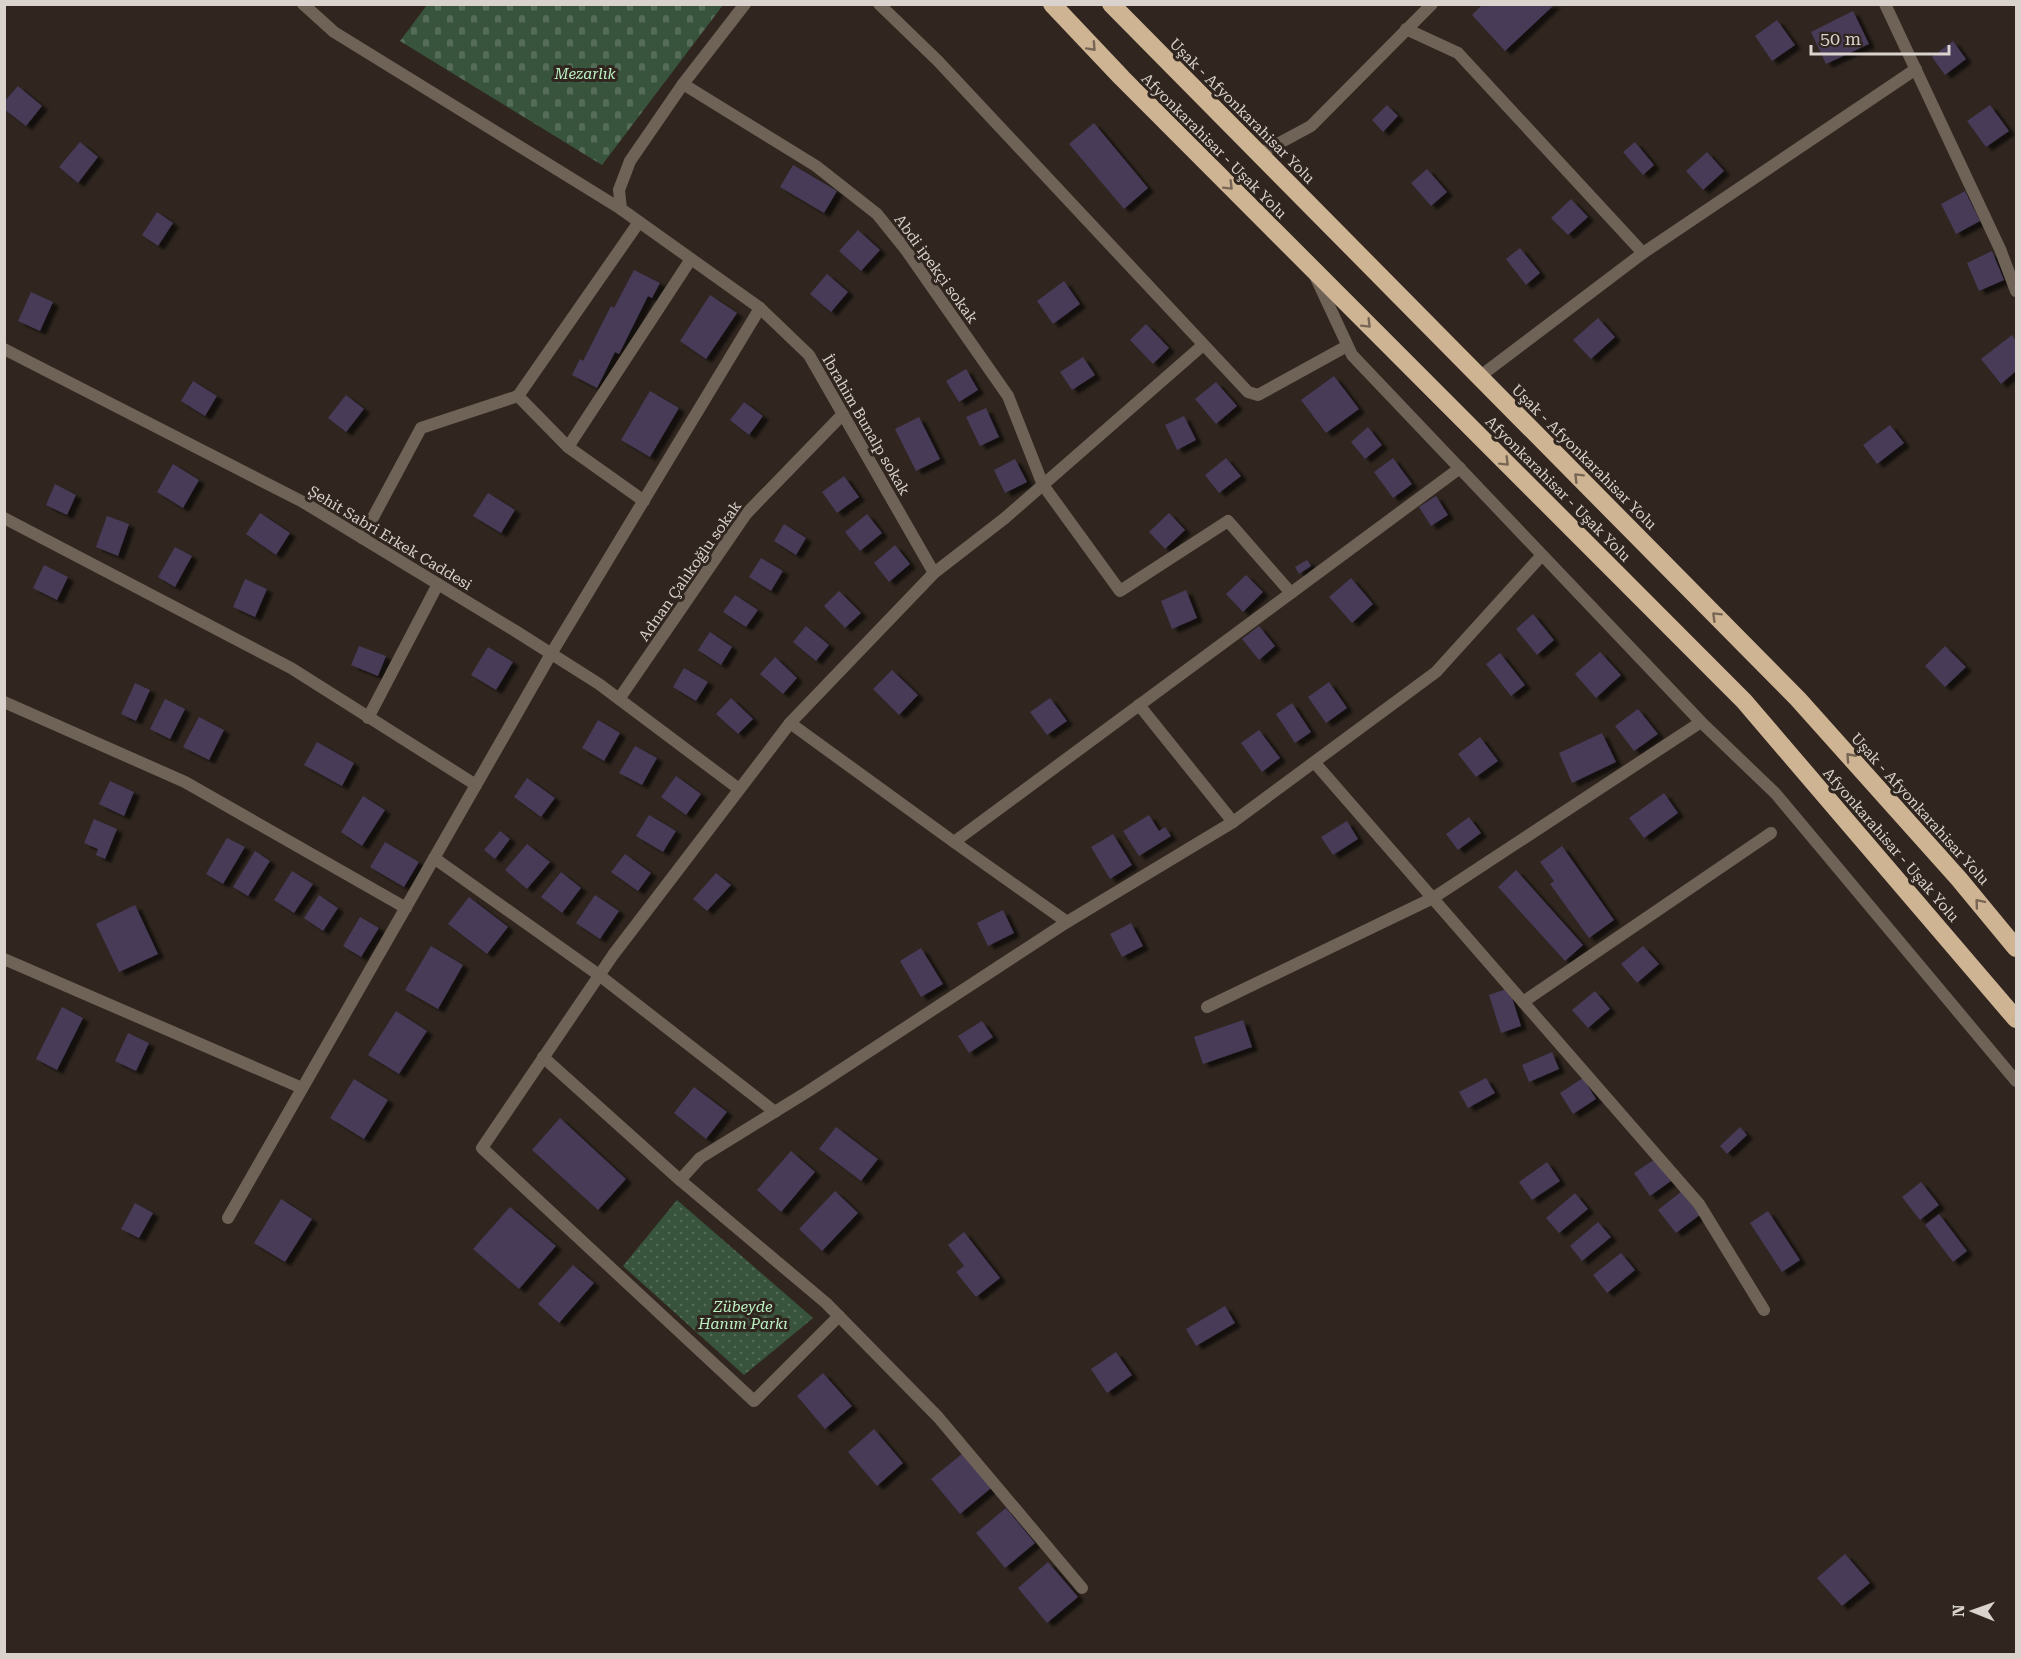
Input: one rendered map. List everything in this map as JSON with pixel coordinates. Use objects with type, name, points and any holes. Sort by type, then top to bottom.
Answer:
[{"type":"highway","name":"Afyonkarahisar - Uşak Yolu","points":[[1052,4],[1122,78],[1744,701],[2016,1019]]},
{"type":"highway","name":"Uşak - Afyonkarahisar Yolu","points":[[1111,4],[1798,699],[1959,879],[2016,948]]},
{"type":"street","name":"İbrahim Bunalp sokak","points":[[303,4],[334,32],[621,209],[760,308],[809,355],[934,573]]},
{"type":"street","points":[[621,209],[619,190],[630,161],[683,84],[746,4]]},
{"type":"street","points":[[879,4],[938,61],[1248,392],[1258,395],[1347,346]]},
{"type":"street","points":[[1259,154],[1311,126],[1432,4]]},
{"type":"street","points":[[1885,4],[2000,249],[2016,291]]},
{"type":"street","points":[[1406,29],[1458,53],[1643,253]]},
{"type":"street","points":[[1479,376],[1643,253],[1916,69]]},
{"type":"street","name":"Abdi ipekçi sokak","points":[[683,84],[816,166],[877,214],[906,250],[1008,396],[1043,485],[1120,591],[1228,521],[1291,593]]},
{"type":"street","points":[[362,538],[421,428],[518,396],[639,222]]},
{"type":"street","points":[[568,447],[691,259]]},
{"type":"street","points":[[1311,268],[1352,355],[1701,722],[1776,794],[2016,1080]]},
{"type":"street","points":[[228,1218],[551,654],[760,308]]},
{"type":"street","points":[[839,1316],[754,1401],[482,1148],[599,975],[790,723],[934,573],[1005,518],[1203,345]]},
{"type":"street","name":"Şehit Sabri Erkek Caddesi","points":[[4,349],[303,502],[551,654],[619,699],[739,789]]},
{"type":"street","points":[[518,396],[568,447],[644,501]]},
{"type":"street","name":"Adnan Çalıkoğlu sokak","points":[[619,699],[746,514],[843,414]]},
{"type":"street","points":[[954,842],[1460,468]]},
{"type":"street","points":[[4,518],[291,668],[476,785]]},
{"type":"street","points":[[680,1180],[700,1158],[775,1112],[1067,922],[1233,822],[1315,763],[1436,672],[1542,555]]},
{"type":"street","points":[[368,718],[438,584]]},
{"type":"street","points":[[4,702],[185,782],[406,908]]},
{"type":"street","points":[[1139,705],[1233,822]]},
{"type":"street","points":[[1207,1007],[1433,898],[1701,722]]},
{"type":"street","points":[[790,723],[1067,922]]},
{"type":"street","points":[[1315,763],[1699,1204],[1764,1310]]},
{"type":"street","points":[[1523,1002],[1770,833]]},
{"type":"street","points":[[434,858],[599,975],[775,1112]]},
{"type":"street","points":[[4,959],[302,1088]]},
{"type":"street","points":[[543,1057],[680,1180],[826,1303],[938,1417],[1082,1588]]},
{"type":"green space","name":"Mezarlık","points":[[427,5],[723,5],[602,165],[400,41]]},
{"type":"green space","name":"Zübeyde Hanım Parkı","points":[[677,1200],[813,1318],[744,1375],[623,1266]]},
{"type":"building","points":[[1483,4],[1555,4],[1505,51],[1472,15]]},
{"type":"building","points":[[1853,11],[1869,44],[1826,64],[1811,32]]},
{"type":"building","points":[[1777,20],[1795,45],[1772,61],[1755,36]]},
{"type":"building","points":[[1953,41],[1966,59],[1945,75],[1932,57]]},
{"type":"building","points":[[18,86],[42,106],[26,126],[4,109],[4,102]]},
{"type":"building","points":[[1387,105],[1398,116],[1383,132],[1372,120]]},
{"type":"building","points":[[1990,105],[2009,131],[1986,147],[1967,121]]},
{"type":"building","points":[[1094,123],[1148,188],[1124,209],[1069,144]]},
{"type":"building","points":[[80,142],[98,157],[78,183],[59,167]]},
{"type":"building","points":[[1635,142],[1654,165],[1643,175],[1623,152]]},
{"type":"building","points":[[1707,152],[1724,171],[1703,190],[1686,171]]},
{"type":"building","points":[[793,165],[837,191],[824,213],[780,187]]},
{"type":"building","points":[[1427,169],[1447,192],[1431,206],[1411,183]]},
{"type":"building","points":[[1965,191],[1980,221],[1956,234],[1941,204]]},
{"type":"building","points":[[1571,199],[1588,217],[1568,235],[1551,218]]},
{"type":"building","points":[[157,212],[173,223],[158,246],[142,235]]},
{"type":"building","points":[[858,230],[880,250],[861,271],[839,251]]},
{"type":"building","points":[[1520,248],[1540,273],[1526,285],[1506,259]]},
{"type":"building","points":[[1992,251],[2004,280],[1979,291],[1967,263]]},
{"type":"building","points":[[634,270],[660,283],[652,298],[648,296],[619,354],[615,352],[597,388],[572,375],[580,359],[583,361],[611,306],[614,308]]},
{"type":"building","points":[[827,274],[848,292],[831,312],[810,294]]},
{"type":"building","points":[[1064,281],[1080,304],[1053,324],[1037,301]]},
{"type":"building","points":[[31,292],[53,302],[40,331],[18,321]]},
{"type":"building","points":[[710,295],[737,313],[706,359],[680,341]]},
{"type":"building","points":[[1598,318],[1615,337],[1591,359],[1573,340]]},
{"type":"building","points":[[1146,324],[1169,348],[1153,364],[1130,340]]},
{"type":"building","points":[[2012,335],[2016,341],[2016,371],[2001,384],[1981,359]]},
{"type":"building","points":[[1083,357],[1095,375],[1072,390],[1060,372]]},
{"type":"building","points":[[966,369],[978,390],[959,402],[946,381]]},
{"type":"building","points":[[1334,376],[1359,409],[1326,433],[1301,400]]},
{"type":"building","points":[[193,381],[217,396],[205,416],[181,401]]},
{"type":"building","points":[[1216,382],[1237,406],[1216,424],[1195,399]]},
{"type":"building","points":[[650,391],[679,408],[650,457],[621,440]]},
{"type":"building","points":[[346,395],[364,409],[346,432],[328,418]]},
{"type":"building","points":[[744,402],[763,416],[749,435],[730,420]]},
{"type":"building","points":[[986,408],[999,437],[980,446],[966,417]]},
{"type":"building","points":[[1184,416],[1196,440],[1177,450],[1165,425]]},
{"type":"building","points":[[919,417],[940,459],[916,471],[895,429]]},
{"type":"building","points":[[1890,425],[1904,443],[1877,464],[1863,445]]},
{"type":"building","points":[[1368,427],[1382,445],[1365,459],[1351,442]]},
{"type":"building","points":[[1226,458],[1241,476],[1219,493],[1205,475]]},
{"type":"building","points":[[1393,458],[1412,484],[1393,498],[1374,472]]},
{"type":"building","points":[[1015,459],[1027,482],[1005,493],[994,470]]},
{"type":"building","points":[[173,464],[199,480],[183,508],[157,492]]},
{"type":"building","points":[[844,476],[859,497],[837,513],[822,492]]},
{"type":"building","points":[[55,484],[76,495],[67,515],[46,505]]},
{"type":"building","points":[[488,493],[515,510],[501,533],[473,516]]},
{"type":"building","points":[[1436,496],[1448,515],[1431,526],[1419,507]]},
{"type":"building","points":[[260,513],[290,533],[276,555],[246,534]]},
{"type":"building","points":[[1169,513],[1185,530],[1165,549],[1149,532]]},
{"type":"building","points":[[867,514],[882,533],[860,551],[845,532]]},
{"type":"building","points":[[107,516],[129,524],[118,556],[96,547]]},
{"type":"building","points":[[784,524],[806,538],[796,555],[774,541]]},
{"type":"building","points":[[895,545],[910,564],[889,582],[874,563]]},
{"type":"building","points":[[175,547],[192,556],[175,587],[158,577]]},
{"type":"building","points":[[761,558],[783,571],[771,591],[749,577]]},
{"type":"building","points":[[1307,560],[1311,566],[1299,574],[1295,567]]},
{"type":"building","points":[[44,565],[68,577],[57,600],[33,588]]},
{"type":"building","points":[[1246,575],[1263,592],[1243,612],[1226,594]]},
{"type":"building","points":[[1351,578],[1373,604],[1352,623],[1329,597]]},
{"type":"building","points":[[245,579],[267,589],[255,617],[233,607]]},
{"type":"building","points":[[1186,590],[1197,618],[1172,629],[1161,601]]},
{"type":"building","points":[[839,591],[861,613],[845,628],[824,606]]},
{"type":"building","points":[[735,595],[758,610],[746,627],[723,612]]},
{"type":"building","points":[[1533,614],[1554,640],[1537,655],[1516,629]]},
{"type":"building","points":[[806,626],[829,645],[816,661],[793,642]]},
{"type":"building","points":[[1259,626],[1275,646],[1259,660],[1242,639]]},
{"type":"building","points":[[710,632],[732,647],[721,665],[698,650]]},
{"type":"building","points":[[359,646],[386,656],[378,676],[351,665]]},
{"type":"building","points":[[1945,646],[1966,667],[1945,687],[1925,666]]},
{"type":"building","points":[[488,647],[513,662],[496,690],[471,675]]},
{"type":"building","points":[[1600,652],[1621,675],[1596,698],[1575,674]]},
{"type":"building","points":[[1500,653],[1525,685],[1511,696],[1486,664]]},
{"type":"building","points":[[775,657],[797,678],[783,694],[760,674]]},
{"type":"building","points":[[684,668],[708,682],[696,701],[673,687]]},
{"type":"building","points":[[892,670],[918,695],[899,715],[873,689]]},
{"type":"building","points":[[1329,682],[1347,708],[1326,723],[1308,697]]},
{"type":"building","points":[[135,683],[150,690],[136,721],[121,714]]},
{"type":"building","points":[[731,698],[753,719],[738,734],[716,714]]},
{"type":"building","points":[[1050,698],[1067,721],[1047,735],[1030,712]]},
{"type":"building","points":[[165,699],[185,709],[170,739],[150,729]]},
{"type":"building","points":[[1292,703],[1311,732],[1295,743],[1276,714]]},
{"type":"building","points":[[1638,709],[1658,734],[1634,751],[1615,726]]},
{"type":"building","points":[[199,717],[224,730],[209,760],[183,747]]},
{"type":"building","points":[[598,720],[620,733],[604,761],[582,748]]},
{"type":"building","points":[[1259,730],[1280,758],[1262,772],[1241,743]]},
{"type":"building","points":[[1602,733],[1616,762],[1572,783],[1559,753]]},
{"type":"building","points":[[1480,737],[1498,761],[1476,777],[1458,754]]},
{"type":"building","points":[[317,742],[354,763],[342,786],[304,765]]},
{"type":"building","points":[[635,746],[657,758],[642,785],[619,773]]},
{"type":"building","points":[[676,776],[701,794],[686,815],[661,797]]},
{"type":"building","points":[[527,778],[555,798],[541,817],[514,797]]},
{"type":"building","points":[[110,781],[134,792],[124,816],[99,804]]},
{"type":"building","points":[[1664,793],[1678,813],[1644,838],[1629,818]]},
{"type":"building","points":[[363,796],[385,810],[362,846],[341,832]]},
{"type":"building","points":[[649,815],[676,831],[663,852],[636,836]]},
{"type":"building","points":[[1149,815],[1159,831],[1165,827],[1171,836],[1139,856],[1123,831]]},
{"type":"building","points":[[1469,817],[1481,833],[1458,850],[1446,834]]},
{"type":"building","points":[[94,819],[117,829],[105,859],[96,855],[98,849],[84,843]]},
{"type":"building","points":[[1347,821],[1358,839],[1333,855],[1321,837]]},
{"type":"building","points":[[500,831],[510,839],[495,859],[484,850]]},
{"type":"building","points":[[1113,834],[1132,865],[1110,879],[1091,847]]},
{"type":"building","points":[[227,838],[245,847],[223,884],[206,874]]},
{"type":"building","points":[[385,842],[419,862],[404,887],[370,867]]},
{"type":"building","points":[[527,844],[550,862],[527,889],[505,870]]},
{"type":"building","points":[[1562,846],[1614,920],[1589,938],[1550,884],[1554,881],[1540,862]]},
{"type":"building","points":[[255,851],[270,861],[248,896],[233,887]]},
{"type":"building","points":[[625,854],[651,873],[638,891],[611,872]]},
{"type":"building","points":[[1516,870],[1583,945],[1565,961],[1498,887]]},
{"type":"building","points":[[292,871],[313,884],[294,913],[274,900]]},
{"type":"building","points":[[561,872],[581,888],[562,913],[541,897]]},
{"type":"building","points":[[716,873],[731,885],[707,911],[693,899]]},
{"type":"building","points":[[319,895],[338,908],[323,931],[304,918]]},
{"type":"building","points":[[595,895],[619,911],[600,939],[576,923]]},
{"type":"building","points":[[469,897],[508,927],[487,954],[448,924]]},
{"type":"building","points":[[135,905],[158,954],[119,972],[96,924]]},
{"type":"building","points":[[1003,910],[1014,933],[988,946],[977,923]]},
{"type":"building","points":[[360,917],[379,928],[361,957],[343,946]]},
{"type":"building","points":[[1131,923],[1143,946],[1122,957],[1110,934]]},
{"type":"building","points":[[431,946],[463,965],[438,1009],[405,990]]},
{"type":"building","points":[[1643,946],[1659,964],[1637,983],[1621,964]]},
{"type":"building","points":[[921,948],[943,984],[921,997],[900,961]]},
{"type":"building","points":[[1509,988],[1521,1026],[1501,1033],[1489,995]]},
{"type":"building","points":[[1595,991],[1610,1009],[1588,1028],[1572,1010]]},
{"type":"building","points":[[62,1007],[83,1018],[57,1070],[36,1059]]},
{"type":"building","points":[[396,1011],[427,1031],[399,1074],[368,1055]]},
{"type":"building","points":[[1243,1020],[1252,1047],[1203,1064],[1194,1037]]},
{"type":"building","points":[[982,1021],[993,1037],[969,1053],[958,1036]]},
{"type":"building","points":[[128,1033],[149,1043],[136,1071],[115,1061]]},
{"type":"building","points":[[1552,1052],[1559,1069],[1529,1082],[1522,1065]]},
{"type":"building","points":[[1486,1078],[1495,1093],[1468,1108],[1459,1092]]},
{"type":"building","points":[[1583,1078],[1596,1099],[1573,1114],[1560,1093]]},
{"type":"building","points":[[354,1079],[388,1100],[364,1139],[330,1118]]},
{"type":"building","points":[[694,1087],[727,1112],[706,1139],[674,1113]]},
{"type":"building","points":[[560,1118],[626,1179],[598,1210],[532,1150]]},
{"type":"building","points":[[836,1127],[878,1159],[861,1181],[819,1149]]},
{"type":"building","points":[[1740,1127],[1747,1135],[1727,1154],[1720,1146]]},
{"type":"building","points":[[791,1151],[815,1172],[781,1212],[757,1190]]},
{"type":"building","points":[[1655,1159],[1671,1181],[1650,1196],[1634,1173]]},
{"type":"building","points":[[1547,1162],[1560,1181],[1532,1200],[1519,1182]]},
{"type":"building","points":[[1921,1182],[1939,1205],[1920,1220],[1902,1197]]},
{"type":"building","points":[[835,1191],[858,1213],[822,1251],[799,1229]]},
{"type":"building","points":[[1682,1191],[1701,1214],[1676,1233],[1658,1210]]},
{"type":"building","points":[[1575,1193],[1588,1209],[1559,1233],[1546,1218]]},
{"type":"building","points":[[281,1199],[312,1219],[285,1262],[254,1243]]},
{"type":"building","points":[[135,1203],[153,1213],[139,1238],[121,1229]]},
{"type":"building","points":[[510,1207],[556,1246],[519,1289],[473,1249]]},
{"type":"building","points":[[1768,1211],[1800,1260],[1782,1272],[1750,1223]]},
{"type":"building","points":[[1939,1214],[1967,1251],[1953,1262],[1925,1225]]},
{"type":"building","points":[[1598,1222],[1611,1237],[1582,1261],[1570,1246]]},
{"type":"building","points":[[964,1232],[1000,1278],[976,1297],[956,1272],[964,1266],[948,1245]]},
{"type":"building","points":[[1621,1253],[1635,1270],[1607,1293],[1593,1275]]},
{"type":"building","points":[[573,1265],[594,1283],[559,1323],[538,1304]]},
{"type":"building","points":[[1225,1306],[1235,1323],[1196,1346],[1186,1329]]},
{"type":"building","points":[[1116,1352],[1132,1375],[1107,1393],[1091,1369]]},
{"type":"building","points":[[823,1373],[852,1406],[825,1429],[797,1396]]},
{"type":"building","points":[[874,1429],[903,1463],[877,1486],[848,1452]]},
{"type":"building","points":[[962,1454],[991,1488],[960,1514],[931,1479]]},
{"type":"building","points":[[1006,1508],[1035,1543],[1005,1568],[976,1533]]},
{"type":"building","points":[[1845,1554],[1870,1583],[1842,1606],[1817,1578]]},
{"type":"building","points":[[1048,1562],[1078,1597],[1047,1623],[1018,1588]]}]
